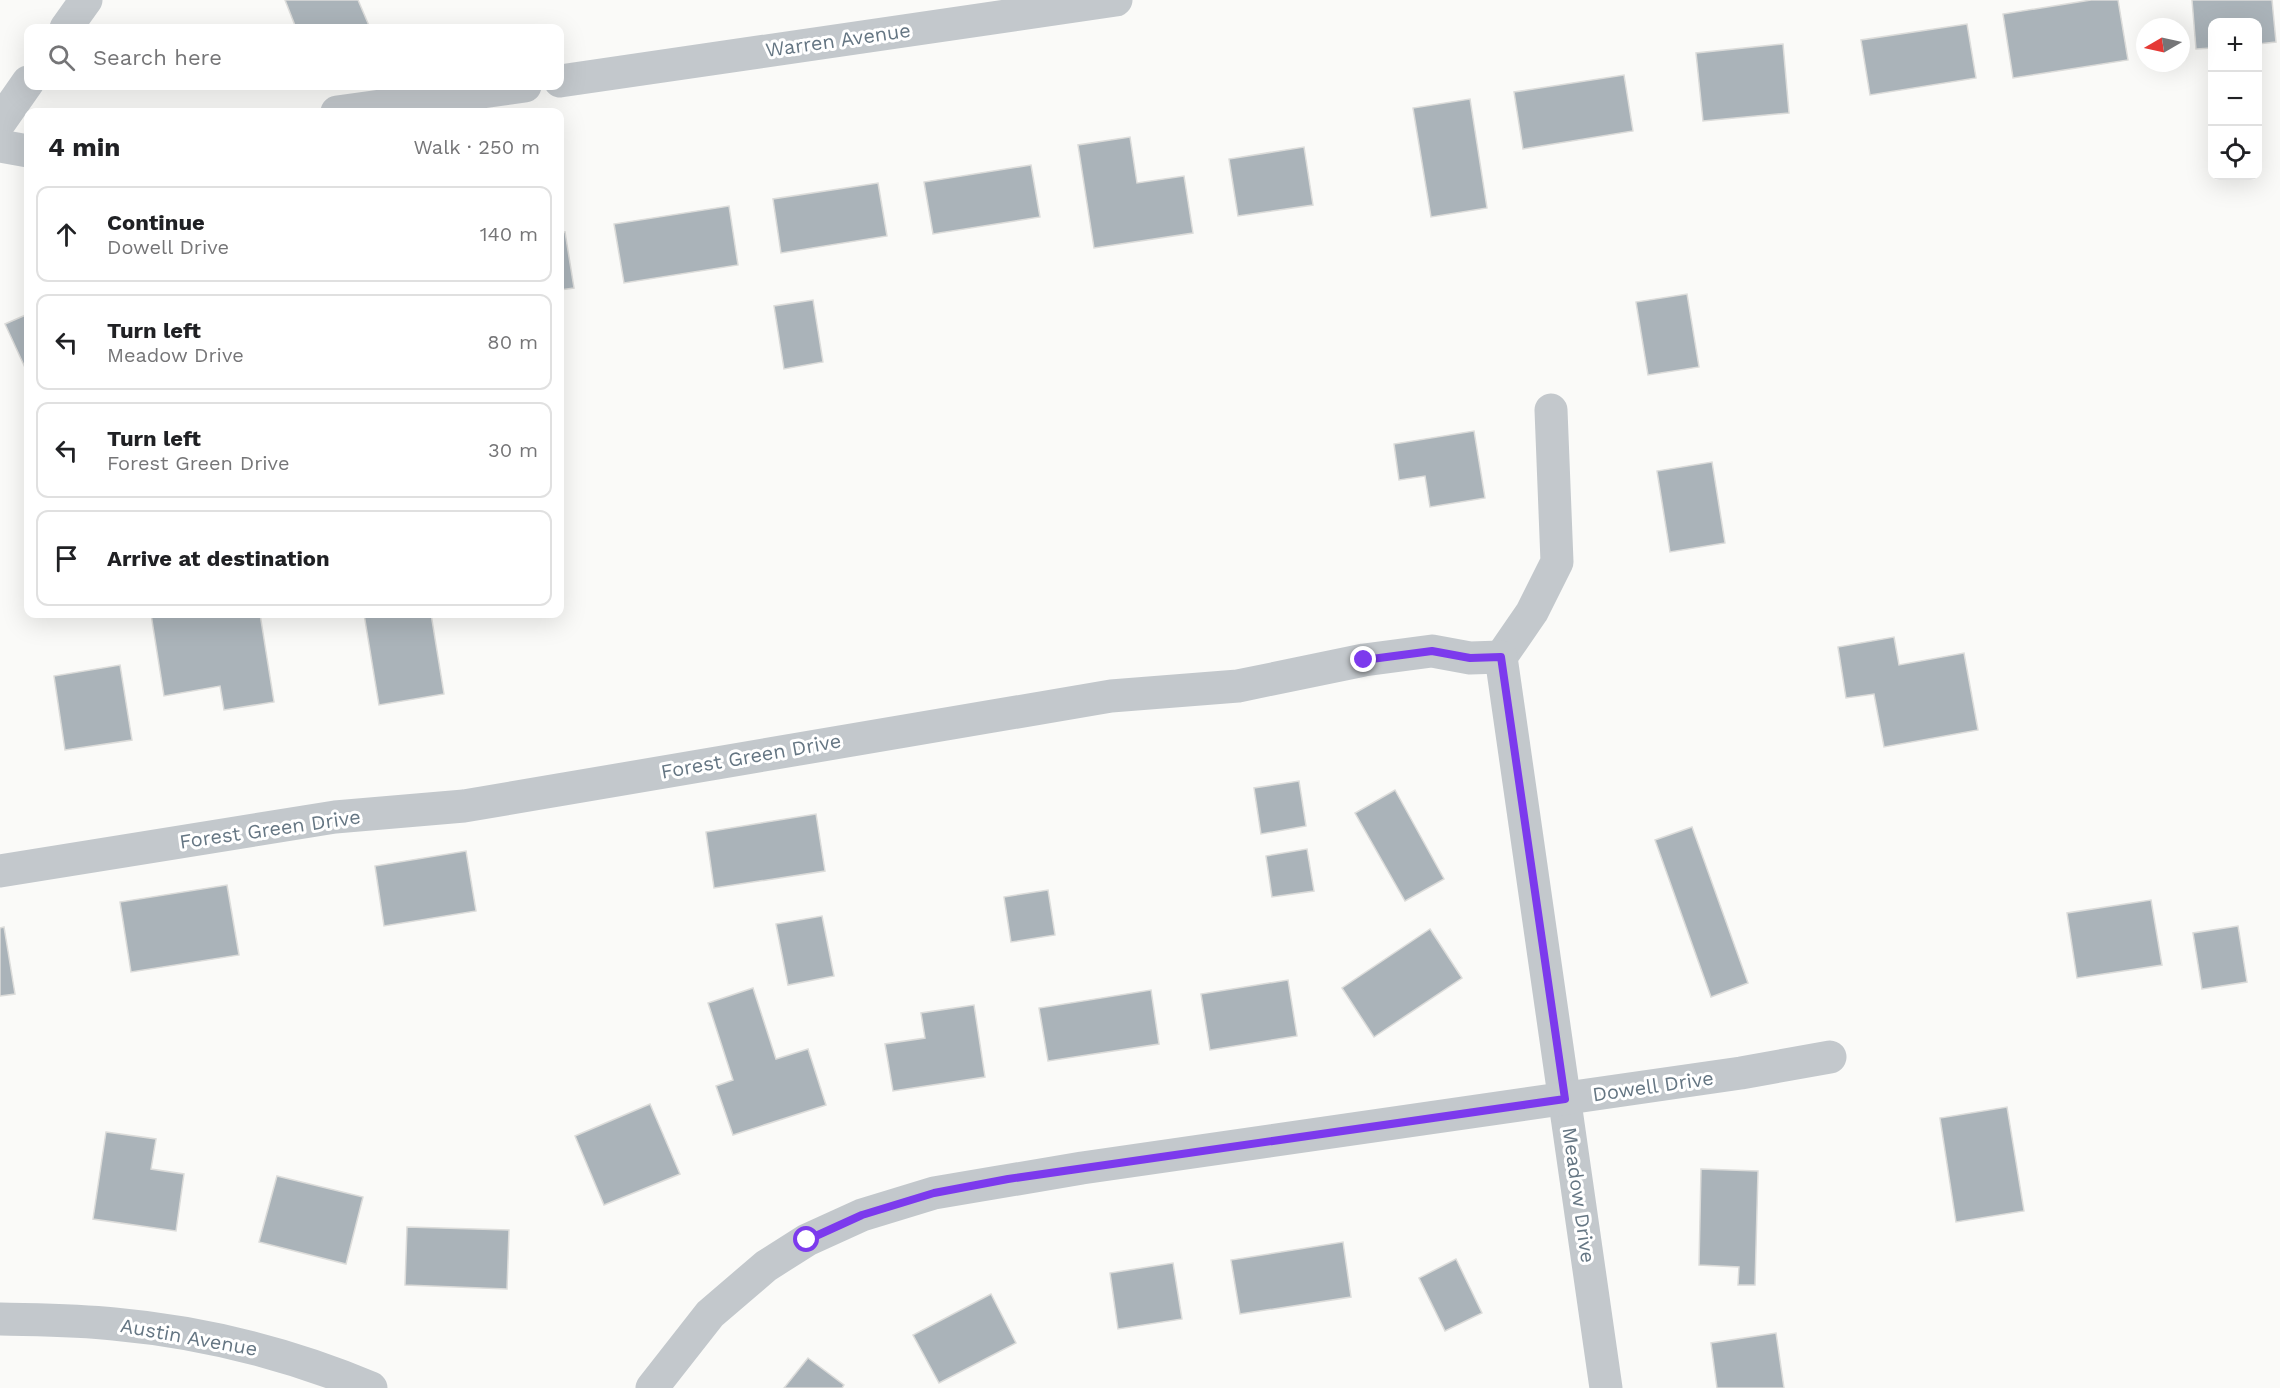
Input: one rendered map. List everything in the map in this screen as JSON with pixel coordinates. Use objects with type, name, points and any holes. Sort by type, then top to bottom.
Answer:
[{"type":"street","points":[[69,24],[86,0]]},
{"type":"street","name":"Warren Avenue","points":[[564,80],[1037,6],[1116,0]]},
{"type":"street","points":[[0,122],[24,88]]},
{"type":"street","points":[[367,108],[496,90]]},
{"type":"street","points":[[0,146],[24,150]]},
{"type":"street","points":[[1501,657],[1532,612],[1557,562],[1551,410]]},
{"type":"street","name":"Forest Green Drive","points":[[0,871],[335,817],[464,806],[1111,696],[1238,686],[1364,660],[1432,651],[1470,658],[1501,657]]},
{"type":"street","name":"Meadow Drive","points":[[1501,657],[1606,1388]]},
{"type":"street","name":"Dowell Drive","points":[[652,1388],[710,1314],[766,1266],[807,1240],[862,1215],[934,1193],[1008,1179],[1741,1073],[1830,1057]]},
{"type":"street","name":"Austin Avenue","points":[[0,1319],[114,1323],[184,1334],[277,1354],[371,1388]]},
{"type":"building","points":[[285,0],[358,0],[368,24],[294,24]]},
{"type":"building","points":[[2091,0],[2118,0],[2128,60],[2013,78],[2003,14]]},
{"type":"building","points":[[2192,0],[2272,0],[2276,42],[2262,44],[2262,18],[2208,18],[2208,48],[2196,49]]},
{"type":"building","points":[[1967,24],[1976,78],[1870,95],[1861,40]]},
{"type":"building","points":[[1783,44],[1789,113],[1703,121],[1696,53]]},
{"type":"building","points":[[1624,75],[1633,131],[1523,149],[1514,92]]},
{"type":"building","points":[[1470,99],[1487,208],[1431,217],[1413,108]]},
{"type":"building","points":[[1130,137],[1137,183],[1184,176],[1193,233],[1094,248],[1078,145]]},
{"type":"building","points":[[1304,147],[1313,205],[1238,216],[1229,159]]},
{"type":"building","points":[[1031,165],[1040,217],[933,234],[924,182]]},
{"type":"building","points":[[878,183],[887,236],[781,253],[773,199]]},
{"type":"building","points":[[729,206],[738,265],[624,283],[614,224]]},
{"type":"building","points":[[564,232],[574,288],[564,289]]},
{"type":"building","points":[[1687,294],[1699,367],[1648,375],[1636,302]]},
{"type":"building","points":[[813,300],[823,362],[784,369],[774,306]]},
{"type":"building","points":[[24,316],[24,365],[5,324]]},
{"type":"building","points":[[1474,431],[1485,498],[1430,507],[1425,476],[1399,480],[1394,444]]},
{"type":"building","points":[[1712,462],[1725,543],[1670,552],[1657,471]]},
{"type":"building","points":[[152,618],[261,618],[274,702],[224,710],[220,686],[164,696]]},
{"type":"building","points":[[365,618],[432,618],[444,694],[379,705]]},
{"type":"building","points":[[1894,637],[1899,665],[1964,653],[1978,730],[1884,747],[1874,694],[1846,698],[1838,647]]},
{"type":"building","points":[[120,665],[132,740],[65,750],[54,676]]},
{"type":"building","points":[[1299,781],[1306,826],[1261,834],[1254,788]]},
{"type":"building","points":[[1395,790],[1444,879],[1405,901],[1355,813]]},
{"type":"building","points":[[816,814],[825,871],[714,888],[706,832]]},
{"type":"building","points":[[1692,827],[1748,983],[1711,997],[1655,840]]},
{"type":"building","points":[[1307,849],[1314,891],[1272,897],[1266,856]]},
{"type":"building","points":[[466,851],[476,911],[384,926],[375,866]]},
{"type":"building","points":[[227,885],[239,955],[131,972],[120,902]]},
{"type":"building","points":[[1048,890],[1055,935],[1011,942],[1004,897]]},
{"type":"building","points":[[2151,900],[2162,965],[2077,978],[2067,913]]},
{"type":"building","points":[[822,916],[834,976],[788,985],[776,924]]},
{"type":"building","points":[[2238,926],[2247,982],[2202,989],[2193,933]]},
{"type":"building","points":[[4,927],[15,994],[0,996],[0,928]]},
{"type":"building","points":[[1430,929],[1462,978],[1374,1037],[1342,988]]},
{"type":"building","points":[[1288,980],[1297,1036],[1210,1050],[1201,994]]},
{"type":"building","points":[[753,988],[776,1059],[808,1049],[826,1105],[733,1135],[716,1086],[733,1080],[708,1003]]},
{"type":"building","points":[[1151,990],[1159,1044],[1048,1061],[1039,1008]]},
{"type":"building","points":[[974,1005],[985,1077],[893,1091],[885,1044],[925,1038],[921,1013]]},
{"type":"building","points":[[650,1104],[680,1174],[604,1205],[575,1136]]},
{"type":"building","points":[[2007,1107],[2024,1211],[1956,1222],[1940,1118]]},
{"type":"building","points":[[106,1132],[156,1139],[151,1169],[184,1174],[176,1231],[93,1219]]},
{"type":"building","points":[[1701,1169],[1758,1171],[1755,1285],[1738,1285],[1739,1267],[1699,1265]]},
{"type":"building","points":[[277,1176],[363,1197],[346,1264],[259,1242]]},
{"type":"building","points":[[407,1227],[509,1230],[507,1289],[405,1285]]},
{"type":"building","points":[[1343,1242],[1351,1297],[1240,1314],[1231,1260]]},
{"type":"building","points":[[1456,1259],[1482,1313],[1445,1331],[1419,1278]]},
{"type":"building","points":[[1173,1263],[1182,1319],[1118,1329],[1110,1273]]},
{"type":"building","points":[[991,1294],[1016,1343],[939,1383],[913,1335]]},
{"type":"building","points":[[1776,1333],[1784,1388],[1717,1388],[1711,1343]]},
{"type":"building","points":[[808,1358],[844,1385],[842,1388],[784,1388]]},
{"type":"route","points":[[807,1240],[862,1215],[934,1193],[1008,1179],[1565,1099],[1501,657],[1470,658],[1432,651],[1364,660]]}]
